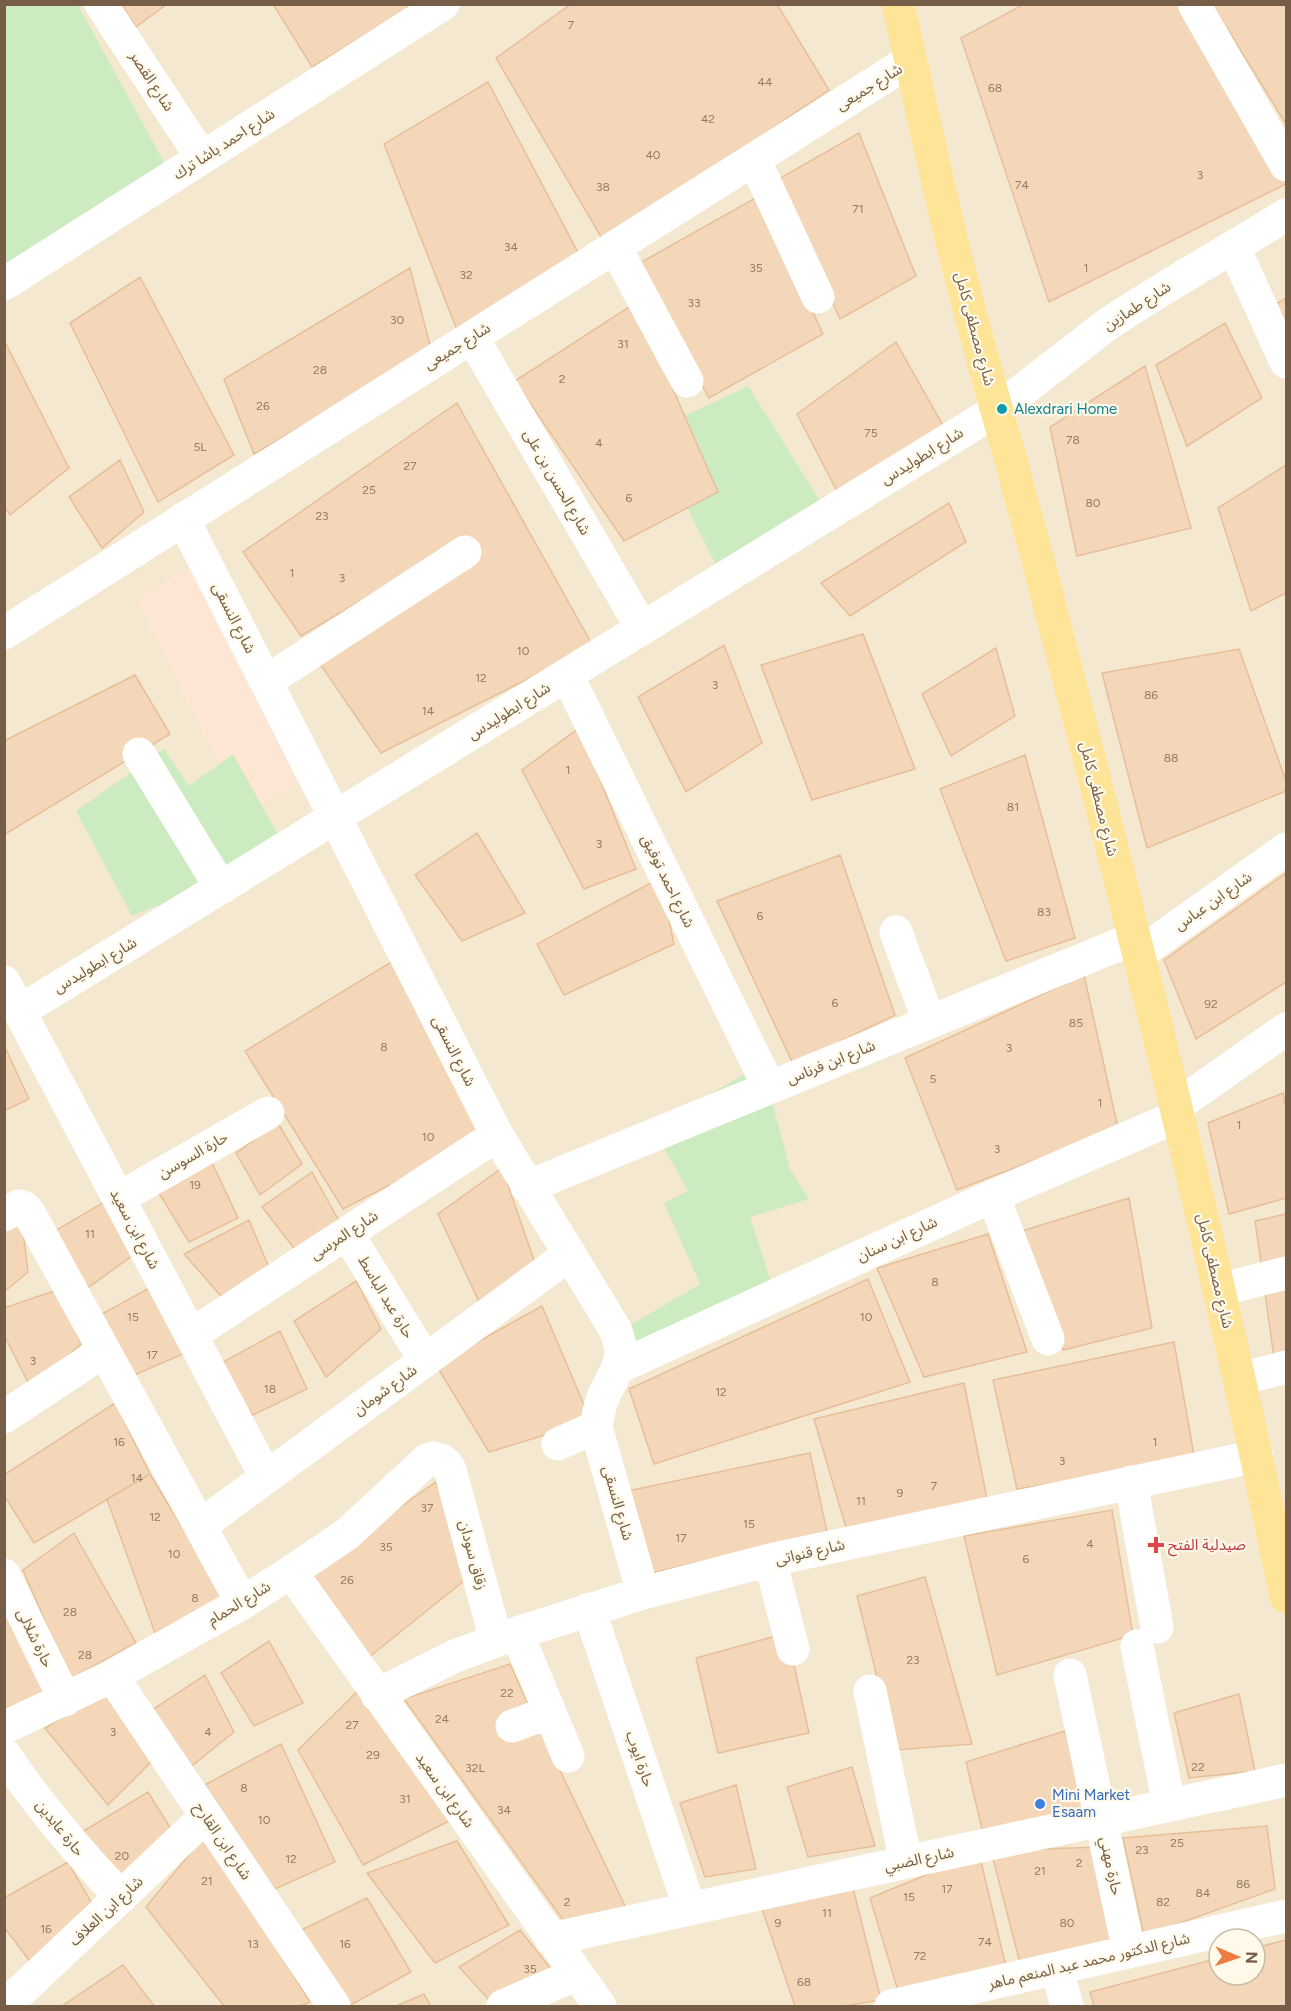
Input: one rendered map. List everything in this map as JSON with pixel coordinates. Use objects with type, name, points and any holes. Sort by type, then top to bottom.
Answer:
[{"type":"main road","name":"شارع مصطفى كامل","points":[[898,4],[971,318],[1049,600],[1137,946],[1241,1379],[1287,1597]]},
{"type":"street","name":"شارع القصر","points":[[101,4],[202,158]]},
{"type":"street","name":"شارع احمد باشا ترك","points":[[4,284],[443,4]]},
{"type":"street","points":[[1194,4],[1287,165]]},
{"type":"street","name":"شارع جميعى","points":[[4,633],[911,60]]},
{"type":"street","points":[[754,159],[818,297]]},
{"type":"street","name":"شارع طمازين","points":[[997,410],[1109,323],[1287,215]]},
{"type":"street","points":[[615,247],[687,381]]},
{"type":"street","points":[[1234,248],[1287,362]]},
{"type":"street","name":"شارع الحسن بن على","points":[[472,337],[642,628]]},
{"type":"street","name":"شارع ابطوليدس","points":[[20,1011],[997,410]]},
{"type":"street","name":"شارع النسقى","points":[[183,519],[497,1135],[615,1329],[620,1347],[619,1367],[603,1399],[596,1426],[643,1593]]},
{"type":"street","points":[[267,681],[465,552]]},
{"type":"street","name":"شارع احمد توفيق","points":[[567,675],[769,1088]]},
{"type":"street","points":[[139,754],[221,888]]},
{"type":"street","name":"شارع ابن عباس","points":[[1137,946],[1287,849]]},
{"type":"street","points":[[896,932],[929,1022]]},
{"type":"street","name":"شارع ابن فرناس","points":[[527,1187],[929,1022],[1137,946]]},
{"type":"street","name":"شارع ابن سعيد","points":[[4,982],[266,1477]]},
{"type":"street","name":"شارع ابن سنان","points":[[619,1367],[1176,1111],[1287,1029]]},
{"type":"street","name":"حارة السوسن","points":[[119,1198],[268,1113]]},
{"type":"street","name":"شارع المرسى","points":[[191,1335],[497,1135]]},
{"type":"street","points":[[993,1196],[1048,1339]]},
{"type":"street","points":[[17,1214],[104,1351],[242,1603]]},
{"type":"street","name":"حارة عبد الباسط","points":[[348,1233],[425,1360]]},
{"type":"street","name":"شارع شومان","points":[[200,1526],[570,1254]]},
{"type":"street","points":[[1219,1290],[1287,1274]]},
{"type":"street","points":[[4,1417],[104,1351]]},
{"type":"street","points":[[1241,1379],[1287,1367]]},
{"type":"street","points":[[558,1444],[596,1426]]},
{"type":"street","name":"شارع قنواتى","points":[[377,1695],[455,1656],[506,1637],[643,1593],[770,1560],[1257,1456]]},
{"type":"street","name":"شارع الحمام","points":[[4,1728],[112,1676],[242,1603],[291,1572],[347,1534],[427,1460],[433,1458],[441,1460],[450,1470]]},
{"type":"street","name":"زقاق سودان","points":[[450,1470],[506,1637],[550,1712],[568,1756]]},
{"type":"street","points":[[1131,1482],[1147,1637],[1169,1805]]},
{"type":"street","points":[[770,1560],[793,1649]]},
{"type":"street","name":"شارع ابن سعيد","points":[[291,1572],[600,2007]]},
{"type":"street","name":"حارة شلالى","points":[[4,1575],[65,1700]]},
{"type":"street","name":"حارة ايوب","points":[[589,1610],[690,1909]]},
{"type":"street","name":"حارة مهني","points":[[1070,1675],[1129,1952]]},
{"type":"street","name":"شارع ابن القارح","points":[[112,1676],[330,2005]]},
{"type":"street","points":[[870,1691],[906,1862]]},
{"type":"street","points":[[512,1726],[550,1712]]},
{"type":"street","name":"حارة عابدين","points":[[4,1754],[64,1836],[122,1897]]},
{"type":"street","name":"شارع الضبي","points":[[552,1939],[1287,1780]]},
{"type":"street","name":"شارع ابن العلاف","points":[[5,2007],[206,1816]]},
{"type":"street","name":"شارع الدكتور محمد عبد المنعم ماهر","points":[[891,2007],[1287,1916]]},
{"type":"street","points":[[1057,1969],[1066,2007]]},
{"type":"street","points":[[503,2007],[577,1974]]},
{"type":"shaded area","points":[[5,5],[1286,5],[1286,2006],[5,2006]]},
{"type":"shaded area","points":[[196,563],[308,778],[244,815],[137,599]]},
{"type":"green space","points":[[5,5],[78,5],[171,175],[5,278]]},
{"type":"green space","points":[[748,386],[830,517],[723,579],[687,508],[718,492],[685,416]]},
{"type":"green space","points":[[164,749],[189,786],[233,754],[292,860],[179,932],[158,905],[132,916],[76,811]]},
{"type":"green space","points":[[762,1065],[790,1169],[809,1199],[750,1217],[777,1301],[635,1360],[624,1329],[700,1284],[664,1203],[688,1191],[652,1126]]},
{"type":"building","points":[[121,4],[167,4],[136,27]]},
{"type":"building","points":[[273,4],[406,4],[408,9],[312,67]]},
{"type":"building","points":[[571,4],[777,4],[829,90],[604,242],[496,58]]},
{"type":"building","points":[[1024,4],[1180,4],[1286,184],[1049,302],[961,38]]},
{"type":"building","points":[[1212,4],[1286,4],[1286,124]]},
{"type":"building","points":[[488,82],[583,262],[457,330],[384,144]]},
{"type":"building","points":[[859,133],[916,276],[840,319],[777,180]]},
{"type":"building","points":[[759,196],[823,334],[709,398],[638,264]]},
{"type":"building","points":[[410,268],[431,349],[254,454],[224,379]]},
{"type":"building","points":[[140,277],[234,455],[158,502],[70,323]]},
{"type":"building","points":[[1286,298],[1286,322],[1276,304]]},
{"type":"building","points":[[635,303],[718,492],[624,541],[515,381]]},
{"type":"building","points":[[1225,323],[1262,398],[1187,446],[1156,365]]},
{"type":"building","points":[[4,340],[69,468],[10,515],[4,506]]},
{"type":"building","points":[[896,342],[945,429],[838,493],[797,414]]},
{"type":"building","points":[[1145,366],[1191,528],[1077,556],[1050,427]]},
{"type":"building","points":[[457,403],[593,646],[381,753],[318,661],[464,540],[301,636],[243,552]]},
{"type":"building","points":[[120,460],[144,512],[102,548],[69,497]]},
{"type":"building","points":[[1286,465],[1286,593],[1251,611],[1218,508]]},
{"type":"building","points":[[949,503],[966,542],[850,616],[821,583]]},
{"type":"building","points":[[863,634],[915,769],[812,800],[761,665]]},
{"type":"building","points":[[724,645],[762,743],[686,792],[638,697]]},
{"type":"building","points":[[996,648],[1015,716],[951,756],[922,694]]},
{"type":"building","points":[[1239,649],[1286,781],[1286,791],[1147,848],[1102,673]]},
{"type":"building","points":[[135,675],[170,734],[4,835],[4,741]]},
{"type":"building","points":[[579,728],[636,869],[584,889],[522,770]]},
{"type":"building","points":[[1025,755],[1075,938],[1006,961],[940,789]]},
{"type":"building","points":[[477,833],[525,913],[462,941],[415,875]]},
{"type":"building","points":[[840,855],[895,1015],[793,1064],[717,901]]},
{"type":"building","points":[[1286,873],[1286,982],[1196,1039],[1164,960]]},
{"type":"building","points":[[660,878],[674,944],[564,995],[537,944]]},
{"type":"building","points":[[401,956],[489,1134],[343,1209],[245,1051]]},
{"type":"building","points":[[1084,975],[1118,1128],[957,1190],[905,1058]]},
{"type":"building","points":[[4,1045],[29,1099],[4,1111]]},
{"type":"building","points":[[1283,1093],[1286,1109],[1286,1198],[1229,1214],[1208,1123]]},
{"type":"building","points":[[278,1123],[302,1164],[260,1195],[236,1153]]},
{"type":"building","points":[[207,1152],[238,1218],[189,1242],[157,1190]]},
{"type":"building","points":[[502,1168],[535,1263],[481,1306],[438,1214]]},
{"type":"building","points":[[312,1172],[344,1230],[300,1256],[262,1207]]},
{"type":"building","points":[[111,1198],[132,1256],[82,1292],[53,1232]]},
{"type":"building","points":[[1129,1198],[1152,1328],[1063,1350],[1022,1231]]},
{"type":"building","points":[[1286,1214],[1286,1263],[1262,1270],[1255,1221]]},
{"type":"building","points":[[21,1215],[28,1272],[4,1292],[4,1230]]},
{"type":"building","points":[[249,1220],[270,1270],[221,1296],[184,1254]]},
{"type":"building","points":[[988,1234],[1027,1352],[924,1377],[877,1268]]},
{"type":"building","points":[[868,1279],[910,1382],[654,1464],[629,1389]]},
{"type":"building","points":[[356,1281],[381,1329],[326,1377],[294,1321]]},
{"type":"building","points":[[151,1287],[188,1352],[132,1376],[93,1319]]},
{"type":"building","points":[[1286,1288],[1286,1354],[1274,1358],[1265,1293]]},
{"type":"building","points":[[57,1290],[81,1344],[31,1388],[4,1335],[4,1308]]},
{"type":"building","points":[[542,1306],[591,1421],[489,1452],[436,1365]]},
{"type":"building","points":[[280,1331],[307,1389],[253,1415],[214,1367]]},
{"type":"building","points":[[1174,1342],[1195,1461],[1017,1489],[993,1380]]},
{"type":"building","points":[[964,1383],[987,1499],[847,1531],[814,1419]]},
{"type":"building","points":[[115,1403],[150,1474],[34,1543],[4,1495],[4,1475]]},
{"type":"building","points":[[810,1453],[827,1532],[652,1573],[627,1491]]},
{"type":"building","points":[[150,1474],[224,1597],[155,1633],[107,1499]]},
{"type":"building","points":[[436,1482],[470,1576],[363,1662],[305,1573]]},
{"type":"building","points":[[1112,1510],[1133,1635],[997,1675],[964,1536]]},
{"type":"building","points":[[74,1533],[136,1643],[70,1679],[23,1570]]},
{"type":"building","points":[[925,1577],[972,1744],[895,1750],[857,1596]]},
{"type":"building","points":[[4,1607],[49,1701],[4,1715]]},
{"type":"building","points":[[787,1633],[809,1733],[718,1753],[696,1658]]},
{"type":"building","points":[[269,1641],[303,1703],[254,1726],[221,1673]]},
{"type":"building","points":[[510,1664],[626,1908],[563,1920],[404,1699]]},
{"type":"building","points":[[205,1675],[234,1732],[184,1772],[152,1710]]},
{"type":"building","points":[[112,1687],[152,1761],[108,1805],[45,1728]]},
{"type":"building","points":[[358,1691],[449,1821],[363,1865],[298,1750]]},
{"type":"building","points":[[1239,1694],[1255,1771],[1189,1778],[1174,1713]]},
{"type":"building","points":[[1065,1731],[1085,1813],[982,1829],[966,1762]]},
{"type":"building","points":[[281,1744],[335,1862],[275,1889],[199,1788]]},
{"type":"building","points":[[852,1767],[875,1846],[808,1857],[787,1787]]},
{"type":"building","points":[[736,1785],[756,1869],[705,1877],[680,1803]]},
{"type":"building","points":[[148,1792],[176,1837],[127,1883],[77,1835]]},
{"type":"building","points":[[1267,1826],[1275,1889],[1144,1936],[1123,1838]]},
{"type":"building","points":[[206,1834],[310,2002],[300,2006],[224,2006],[146,1907]]},
{"type":"building","points":[[457,1841],[509,1925],[435,1963],[367,1873]]},
{"type":"building","points":[[1098,1847],[1114,1942],[1020,1963],[991,1851]]},
{"type":"building","points":[[979,1853],[1006,1967],[899,1994],[870,1898]]},
{"type":"building","points":[[68,1862],[91,1902],[32,1964],[4,1927],[4,1898]]},
{"type":"building","points":[[852,1884],[881,2000],[845,2006],[795,2006],[759,1900]]},
{"type":"building","points":[[367,1898],[411,1972],[349,2006],[293,1934]]},
{"type":"building","points":[[520,1930],[555,1974],[493,2004],[459,1967]]},
{"type":"building","points":[[1286,1940],[1286,2006],[1094,2006],[1090,1992],[1207,1961],[1207,1987],[1267,1987],[1267,1945]]},
{"type":"building","points":[[123,1965],[154,2006],[62,2006]]},
{"type":"building","points":[[424,1994],[431,2006],[396,2006]]},
{"type":"place","name":"Alexdrari Home","points":[[1002,409]]},
{"type":"place","name":"صيدلية الفتح","points":[[1156,1545]]},
{"type":"place","name":"Mini Market Esaam","points":[[1040,1804]]}]
